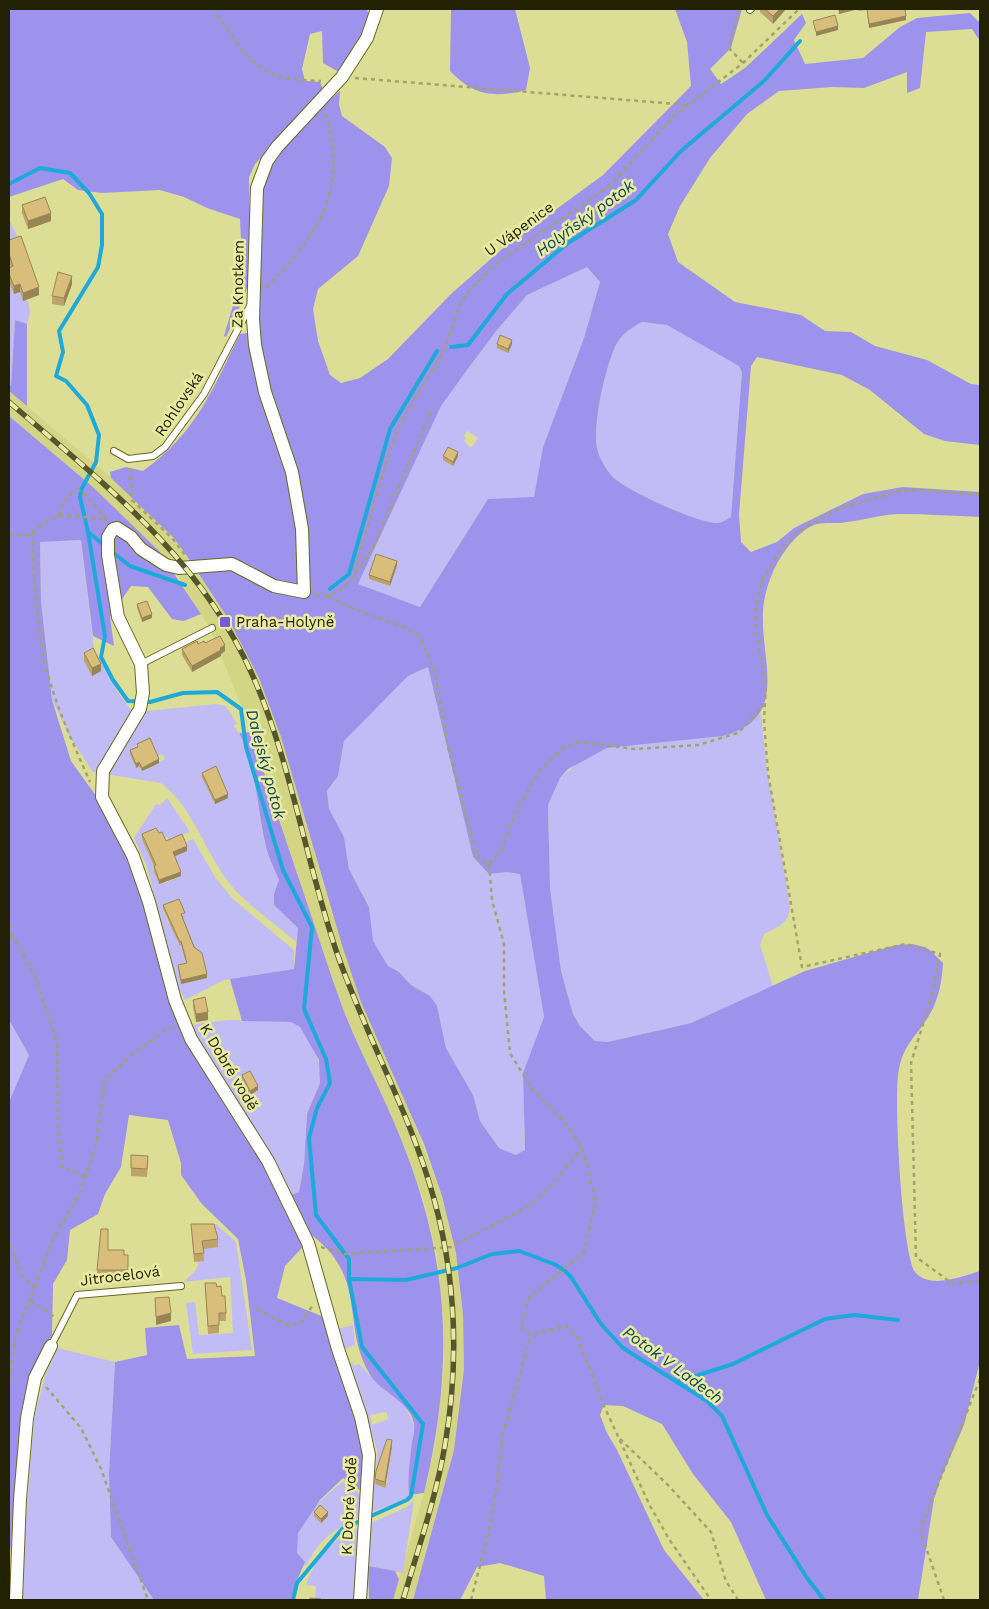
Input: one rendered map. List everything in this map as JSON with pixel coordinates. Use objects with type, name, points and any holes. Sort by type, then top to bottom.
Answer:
[{"type":"street","name":"Za Knotkem","points":[[304,592],[302,529],[292,472],[261,374],[255,346],[253,300],[257,188],[267,162],[277,147],[342,77],[368,38],[377,9]]},
{"type":"street","points":[[102,797],[104,771],[140,709],[143,693],[141,664],[118,618],[107,549],[109,525],[123,530],[141,549],[166,565],[193,567],[232,564],[274,586],[304,592]]},
{"type":"street","name":"K Dobré vodě","points":[[102,797],[133,856],[149,902],[175,1000],[192,1039],[268,1161],[308,1243],[338,1349],[361,1417],[369,1455],[360,1600]]},
{"type":"street","name":"Jitrocelová","points":[[16,1600],[27,1418],[35,1378],[50,1346]]},
{"type":"lane","name":"Rohlovská","points":[[114,451],[128,459],[153,456],[165,447],[204,394],[253,300]]},
{"type":"lane","points":[[141,664],[212,628]]},
{"type":"lane","name":"Jitrocelová","points":[[50,1346],[77,1295],[181,1286]]},
{"type":"path","points":[[213,9],[242,50],[259,67],[270,74],[326,82],[342,77],[689,106]]},
{"type":"path","points":[[739,9],[729,48],[743,63]]},
{"type":"path","name":"U Vápenice","points":[[352,577],[388,456],[401,422],[444,351],[460,304],[464,298],[497,263],[610,186],[673,117],[743,63],[799,9]]},
{"type":"path","points":[[253,300],[288,266],[310,238],[333,186],[335,168],[328,124],[320,100]]},
{"type":"path","points":[[326,595],[342,590],[371,552],[433,406]]},
{"type":"path","points":[[132,477],[132,500],[172,539],[193,567]]},
{"type":"path","points":[[9,534],[22,536],[32,533],[58,516],[66,497],[72,492],[81,490],[109,525]]},
{"type":"path","points":[[980,495],[924,490],[900,491],[843,506],[802,529],[783,546],[763,579],[756,606],[756,632],[766,684],[764,706],[768,773],[802,967],[906,944],[940,954],[932,994],[911,1063],[916,1257],[953,1284],[980,1280]]},
{"type":"path","points":[[58,516],[109,525]]},
{"type":"path","points":[[32,533],[38,619],[46,663],[56,702],[90,784],[102,797]]},
{"type":"path","points":[[304,592],[326,595],[354,609],[407,628],[421,638],[435,672],[448,747],[475,848],[480,859],[488,864]]},
{"type":"path","points":[[711,1600],[669,1540],[649,1504],[618,1436],[578,1339],[566,1326],[531,1335],[521,1328],[529,1298],[584,1252],[596,1201],[582,1148],[568,1126],[530,1086],[510,1053],[504,991],[504,944],[492,900],[488,864],[500,851],[518,808],[540,770],[562,749],[577,742],[636,749],[698,745],[738,733],[764,706]]},
{"type":"path","points":[[9,925],[11,937],[35,976],[57,1042],[58,1127],[62,1166],[86,1177]]},
{"type":"path","points":[[9,1379],[16,1334],[54,1237],[78,1197],[86,1177],[97,1141],[105,1080],[135,1052],[183,1018]]},
{"type":"path","points":[[308,1243],[345,1254],[451,1247],[529,1206],[551,1186],[582,1148]]},
{"type":"path","points":[[9,1245],[21,1274],[34,1288]]},
{"type":"path","points":[[257,1308],[287,1325],[300,1324],[322,1291]]},
{"type":"path","points":[[29,1300],[62,1322]]},
{"type":"path","points":[[470,1600],[488,1535],[498,1479],[502,1437],[531,1335]]},
{"type":"path","points":[[35,1378],[48,1388],[81,1428],[101,1468],[148,1600]]},
{"type":"path","points":[[944,1600],[920,1530],[980,1379]]},
{"type":"path","points":[[618,1436],[633,1454],[668,1485],[711,1532],[726,1581],[738,1600]]},
{"type":"shaded area","points":[[9,9],[366,9],[370,15],[352,59],[337,71],[323,63],[322,31],[310,34],[302,69],[305,81],[320,82],[323,89],[255,164],[249,177],[250,280],[226,337],[224,336],[234,302],[242,262],[240,219],[207,208],[184,197],[160,190],[102,193],[78,190],[63,179],[9,197]]},
{"type":"shaded area","points":[[451,9],[515,9],[530,68],[526,90],[504,94],[485,93],[468,86],[450,71]]},
{"type":"shaded area","points":[[675,9],[742,9],[731,48],[710,69],[721,84],[745,68],[802,14],[806,23],[794,40],[805,64],[863,58],[900,27],[917,18],[970,13],[980,23],[980,41],[972,29],[926,32],[920,88],[907,93],[907,72],[864,88],[832,87],[779,91],[747,114],[710,158],[680,206],[668,234],[678,262],[735,302],[801,315],[825,331],[851,332],[875,346],[927,360],[971,384],[980,385],[980,445],[945,441],[924,434],[870,390],[842,375],[757,357],[751,366],[739,515],[741,542],[751,552],[777,542],[794,528],[863,494],[903,487],[980,492],[980,517],[894,514],[844,523],[817,524],[803,531],[785,551],[767,587],[763,611],[763,630],[767,686],[765,702],[758,716],[744,728],[723,736],[607,748],[568,769],[560,778],[548,805],[550,888],[561,971],[573,1014],[580,1026],[595,1041],[608,1042],[691,1023],[805,971],[896,945],[912,944],[925,947],[931,951],[943,963],[940,989],[930,1014],[904,1052],[897,1084],[900,1174],[906,1236],[910,1259],[915,1272],[921,1277],[938,1281],[980,1271],[980,1361],[964,1425],[934,1499],[918,1600],[766,1600],[731,1522],[693,1474],[662,1424],[623,1406],[604,1405],[600,1415],[607,1433],[617,1450],[664,1550],[704,1600],[546,1600],[544,1576],[500,1563],[477,1567],[460,1600],[413,1600],[454,1450],[464,1369],[463,1314],[456,1253],[442,1196],[424,1144],[361,1002],[342,945],[281,737],[259,678],[229,620],[174,538],[111,478],[110,472],[126,467],[143,471],[177,441],[201,409],[240,334],[256,332],[263,173],[312,115],[340,91],[339,105],[342,116],[385,147],[392,158],[389,186],[358,256],[318,289],[313,309],[318,341],[330,375],[341,383],[360,378],[388,359],[451,294],[501,250],[603,175],[691,86],[687,42]],"holes":[[[587,267],[600,282],[584,338],[543,447],[534,497],[488,499],[420,607],[358,584],[441,406],[497,330],[527,295]],[[642,322],[667,325],[739,366],[742,372],[731,517],[721,522],[709,522],[680,513],[633,491],[612,476],[604,466],[599,455],[596,429],[603,384],[611,357],[623,335]],[[428,667],[473,857],[489,874],[507,872],[520,874],[544,1017],[523,1073],[525,1150],[516,1155],[499,1148],[480,1121],[473,1095],[446,1048],[437,1006],[430,996],[411,985],[399,972],[388,966],[373,941],[369,907],[349,869],[344,837],[329,809],[327,791],[338,776],[344,741],[408,676]]]},
{"type":"shaded area","points":[[9,219],[21,244],[9,248]]},
{"type":"shaded area","points":[[587,267],[600,282],[584,338],[543,447],[534,498],[488,499],[420,607],[358,584],[441,406],[497,330],[527,295]],"holes":[[[467,431],[478,438],[471,448],[464,441]]]},
{"type":"shaded area","points":[[9,282],[24,295],[30,310],[27,324],[15,320],[11,387],[9,384]]},
{"type":"shaded area","points":[[15,320],[27,324],[27,406],[9,391],[9,384],[11,386]]},
{"type":"shaded area","points":[[642,322],[667,325],[740,366],[742,372],[731,517],[721,522],[708,522],[680,513],[633,491],[612,476],[604,466],[599,455],[596,429],[603,384],[611,357],[623,335]]},
{"type":"shaded area","points":[[9,391],[107,474],[174,538],[229,620],[259,678],[281,737],[325,889],[442,1196],[456,1253],[463,1314],[464,1369],[454,1450],[413,1600],[393,1600],[424,1493],[435,1447],[444,1368],[443,1315],[437,1256],[424,1201],[406,1151],[343,1009],[274,808],[252,732],[210,629],[176,573],[94,488],[9,416]]},
{"type":"shaded area","points":[[9,416],[94,488],[159,551],[201,614],[184,621],[172,619],[148,587],[131,586],[110,617],[114,646],[93,636],[81,540],[40,542],[41,601],[52,700],[71,761],[109,814],[133,856],[183,1018],[291,1195],[299,1192],[304,1164],[307,1114],[320,1083],[319,1060],[300,1027],[291,1022],[242,1021],[230,979],[294,969],[298,928],[274,905],[274,894],[279,880],[266,847],[250,760],[239,733],[252,732],[278,818],[338,996],[406,1152],[421,1195],[432,1238],[439,1279],[443,1321],[443,1363],[440,1405],[424,1493],[409,1495],[408,1482],[414,1423],[406,1408],[380,1386],[369,1373],[356,1337],[348,1285],[341,1269],[330,1252],[313,1236],[285,1266],[277,1298],[329,1319],[361,1417],[368,1491],[357,1489],[343,1478],[320,1500],[298,1533],[297,1553],[305,1562],[295,1585],[292,1600],[154,1600],[111,1537],[109,1473],[115,1362],[147,1355],[145,1328],[179,1325],[187,1359],[255,1356],[246,1280],[238,1239],[202,1204],[181,1175],[181,1163],[168,1120],[129,1115],[121,1167],[105,1194],[98,1214],[70,1230],[67,1260],[53,1284],[52,1335],[29,1375],[9,1562],[9,1102],[29,1055],[9,1020]]},
{"type":"shaded area","points":[[81,540],[94,648],[117,691],[135,715],[97,772],[93,772],[70,737],[52,700],[41,601],[40,542]]},
{"type":"shaded area","points":[[428,667],[473,857],[489,874],[507,872],[520,874],[544,1017],[523,1073],[525,1151],[516,1155],[499,1148],[480,1121],[473,1095],[446,1048],[437,1006],[430,996],[411,985],[399,972],[388,966],[372,941],[369,906],[349,869],[344,837],[329,809],[327,791],[338,776],[344,741],[408,676]]},
{"type":"shaded area","points":[[215,704],[226,706],[237,724],[234,726],[248,754],[256,785],[266,848],[279,880],[274,894],[274,905],[298,928],[296,942],[249,904],[235,890],[216,864],[192,820],[173,794],[161,783],[105,774],[147,711]],"holes":[[[162,754],[165,759],[142,771],[139,766],[136,767]]]},
{"type":"shaded area","points":[[761,713],[766,763],[790,906],[788,917],[779,927],[764,934],[760,945],[773,986],[691,1023],[608,1042],[595,1041],[580,1026],[573,1014],[561,971],[550,888],[548,805],[560,778],[576,764],[607,748],[723,736],[744,728]]},
{"type":"shaded area","points":[[167,798],[190,832],[169,840],[167,837],[163,839],[151,857],[193,839],[215,877],[233,899],[294,950],[294,969],[224,980],[185,1000],[176,983],[147,867],[134,838],[156,804],[160,805]],"holes":[[[157,869],[180,876],[165,883]],[[163,909],[184,917],[168,923]]]},
{"type":"shaded area","points":[[9,1020],[29,1055],[9,1102]]},
{"type":"shaded area","points":[[229,1020],[291,1022],[300,1027],[316,1054],[321,1069],[320,1083],[307,1114],[304,1164],[299,1192],[291,1195],[238,1100],[190,1029],[196,1024]]},
{"type":"shaded area","points":[[212,1224],[216,1224],[236,1242],[252,1350],[193,1354],[186,1303],[195,1302],[199,1335],[233,1333],[230,1277],[184,1282],[196,1270]]},
{"type":"shaded area","points":[[353,1325],[355,1345],[344,1349],[337,1329]]},
{"type":"shaded area","points":[[58,1348],[115,1362],[109,1473],[111,1537],[154,1600],[22,1600],[21,1583],[34,1419],[45,1376]]},
{"type":"shaded area","points":[[352,1362],[354,1366],[359,1364],[383,1389],[404,1405],[414,1424],[408,1484],[409,1495],[407,1499],[372,1512],[372,1483],[376,1473],[377,1449],[349,1363]],"holes":[[[386,1412],[389,1419],[372,1425],[370,1415]],[[377,1475],[388,1479],[385,1488],[374,1484]]]},
{"type":"shaded area","points":[[343,1482],[360,1494],[362,1517],[344,1525],[329,1535],[316,1549],[306,1566],[295,1559],[294,1545],[296,1535],[306,1518],[329,1493]]},
{"type":"shaded area","points":[[414,1500],[403,1573],[368,1566],[371,1523],[407,1507]]},
{"type":"shaded area","points":[[360,1529],[359,1600],[315,1600],[316,1586],[306,1585],[314,1566],[333,1544]]},
{"type":"shaded area","points":[[368,1566],[395,1571],[399,1579],[393,1600],[369,1600]]},
{"type":"building","points":[[765,9],[780,9],[773,16]]},
{"type":"building","points":[[867,9],[905,9],[906,16],[869,24]]},
{"type":"building","points":[[835,15],[838,26],[816,32],[813,21]]},
{"type":"building","points":[[45,197],[51,213],[28,221],[22,205]]},
{"type":"building","points":[[21,236],[39,287],[23,293],[20,284],[14,286],[9,274],[9,268],[13,266],[9,254],[9,240]]},
{"type":"building","points":[[58,272],[72,276],[64,298],[52,296]]},
{"type":"building","points":[[500,335],[512,340],[508,349],[497,344]]},
{"type":"building","points":[[448,447],[458,452],[453,462],[443,456]]},
{"type":"building","points":[[376,554],[397,561],[390,582],[369,575]]},
{"type":"building","points":[[147,601],[152,614],[142,618],[137,604]]},
{"type":"building","points":[[220,636],[225,645],[220,648],[221,650],[192,666],[182,649],[197,641],[198,644],[204,641],[205,643]]},
{"type":"building","points":[[93,648],[101,664],[92,668],[84,653]]},
{"type":"building","points":[[150,738],[159,759],[142,768],[139,762],[136,764],[130,750],[138,747],[137,744]]},
{"type":"building","points":[[216,766],[228,794],[215,800],[202,773]]},
{"type":"building","points":[[156,828],[159,833],[162,832],[166,841],[182,834],[187,846],[173,852],[181,872],[159,880],[154,866],[156,865],[142,834]]},
{"type":"building","points":[[179,899],[185,913],[181,914],[194,947],[202,953],[207,974],[181,980],[178,965],[187,963],[181,941],[163,905]]},
{"type":"building","points":[[205,997],[208,1012],[196,1014],[193,1000]]},
{"type":"building","points":[[250,1071],[258,1086],[250,1091],[242,1075]]},
{"type":"building","points":[[131,1155],[148,1156],[147,1169],[131,1168]]},
{"type":"building","points":[[191,1224],[214,1224],[218,1239],[202,1241],[204,1253],[194,1254]]},
{"type":"building","points":[[101,1229],[108,1229],[108,1250],[124,1250],[124,1255],[128,1255],[128,1270],[97,1270]]},
{"type":"building","points":[[205,1283],[216,1283],[217,1287],[221,1286],[222,1296],[225,1296],[226,1313],[219,1313],[219,1325],[208,1326]]},
{"type":"building","points":[[169,1297],[171,1313],[156,1317],[155,1298]]},
{"type":"building","points":[[387,1439],[392,1440],[385,1482],[375,1479]]},
{"type":"building","points":[[320,1505],[328,1512],[321,1519],[314,1512]]},
{"type":"building","points":[[310,1598],[321,1599],[321,1600],[310,1600]]},
{"type":"waterway","name":"Holyňský potok","points":[[451,347],[468,345],[507,294],[568,243],[636,200],[681,151],[764,81],[800,41]]},
{"type":"waterway","name":"Dalejský potok","points":[[9,184],[40,168],[70,173],[89,193],[102,214],[102,245],[98,267],[59,331],[63,352],[56,376],[66,381],[87,405],[99,435],[96,462],[81,490],[80,497],[88,532],[105,636],[101,657],[113,680],[128,701],[150,702],[183,693],[217,692],[241,709],[246,747],[283,870],[312,927],[304,1009],[326,1059],[330,1083],[317,1108],[309,1138],[316,1215],[349,1259],[349,1279],[362,1347],[423,1424],[411,1496],[407,1500],[371,1516]]},
{"type":"waterway","name":"Holyňský potok","points":[[330,589],[349,574],[390,429],[437,351]]},
{"type":"waterway","name":"Holyňský potok","points":[[88,532],[104,545]]},
{"type":"waterway","name":"Holyňský potok","points":[[111,551],[130,566],[185,585]]},
{"type":"waterway","name":"Potok V Ladech","points":[[349,1279],[406,1280],[457,1268],[492,1254],[519,1251],[554,1264],[564,1270],[571,1277],[601,1324],[623,1348],[707,1401],[722,1416],[767,1515],[807,1578],[824,1600]]},
{"type":"waterway","points":[[677,1382],[733,1364],[825,1319],[854,1315],[898,1320]]},
{"type":"waterway","name":"Dalejský potok","points":[[293,1600],[297,1583],[342,1529],[358,1522]]},
{"type":"railway","points":[[9,402],[80,462],[146,524],[205,593],[230,632],[252,674],[278,743],[338,956],[401,1107],[424,1168],[434,1199],[447,1260],[453,1322],[452,1384],[445,1445],[437,1484],[403,1600]]},
{"type":"place","name":"Praha-Holyně","points":[[225,622]]}]
